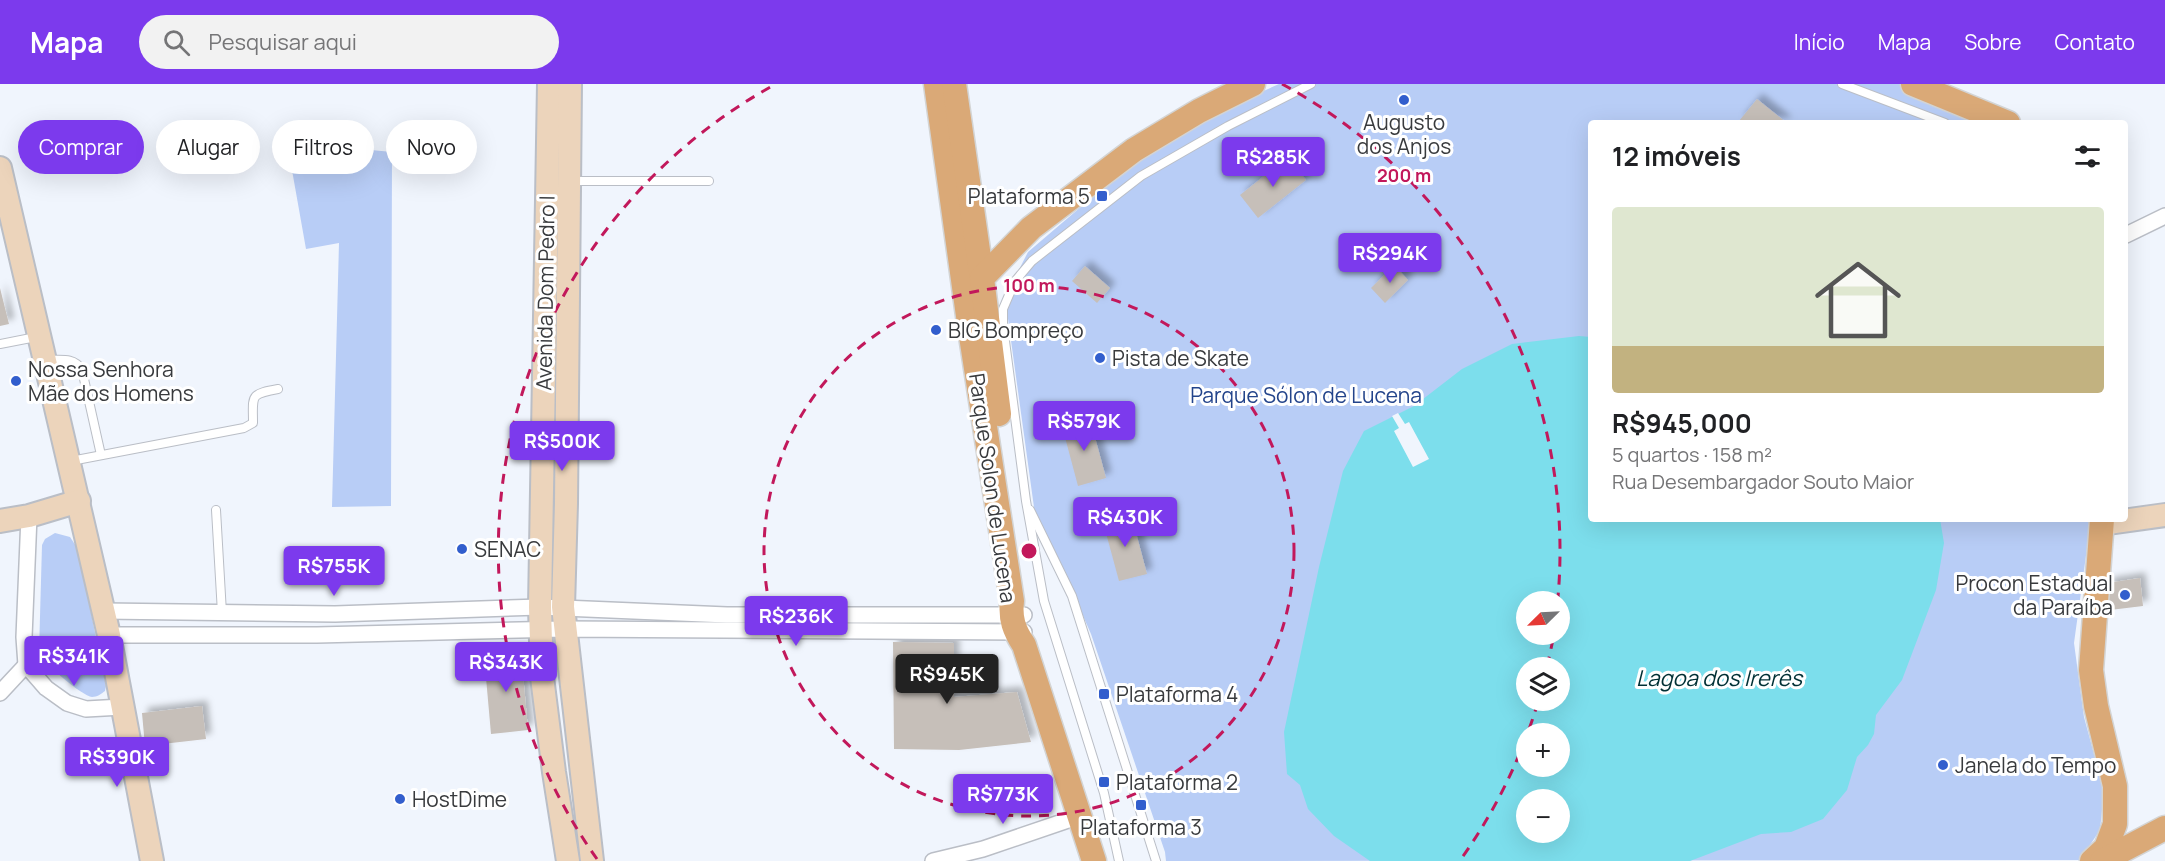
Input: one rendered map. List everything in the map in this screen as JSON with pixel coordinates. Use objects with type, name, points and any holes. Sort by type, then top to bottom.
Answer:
[{"type":"main road","name":"Avenida Dom Pedro I","points":[[549,84],[541,618],[543,687],[568,861]]},
{"type":"main road","name":"Avenida Dom Pedro I","points":[[570,84],[564,618],[592,861]]},
{"type":"main road","points":[[936,84],[973,280]]},
{"type":"main road","points":[[954,84],[978,323],[1020,628],[1094,861]]},
{"type":"main road","points":[[973,280],[1031,228],[1125,157],[1199,111],[1253,84]]},
{"type":"main road","points":[[1913,84],[2000,120]]},
{"type":"main road","points":[[0,168],[104,611],[152,861]]},
{"type":"main road","points":[[0,521],[29,516],[79,501]]},
{"type":"main road","points":[[2128,519],[2165,515]]},
{"type":"main road","points":[[2092,861],[2106,848],[2115,824],[2115,786],[2098,716],[2091,670],[2102,522]]},
{"type":"main road","points":[[2102,861],[2165,828]]},
{"type":"street","points":[[2128,234],[2165,216]]},
{"type":"street","points":[[29,516],[24,637],[26,665],[46,688],[67,703],[86,709],[122,707]]},
{"type":"street","points":[[104,611],[726,622],[898,632],[1020,628]]},
{"type":"street","points":[[109,635],[318,635],[541,618],[726,622],[898,615],[1020,628]]},
{"type":"street","points":[[898,615],[898,632]]},
{"type":"street","points":[[0,693],[26,665]]},
{"type":"street","points":[[933,861],[983,849],[1080,816]]},
{"type":"lane","points":[[1119,861],[1104,793],[1044,601],[1026,501],[1003,326],[1003,309],[1016,280],[1032,261],[1141,176],[1228,126],[1311,84]]},
{"type":"lane","points":[[1842,84],[1937,120]]},
{"type":"lane","points":[[569,181],[709,181]]},
{"type":"lane","points":[[0,344],[40,336]]},
{"type":"lane","points":[[46,360],[70,360],[78,363],[82,370],[101,455]]},
{"type":"lane","points":[[69,462],[244,428],[253,423],[252,402],[256,395],[278,389]]},
{"type":"lane","points":[[1026,501],[1072,596],[1156,861]]},
{"type":"lane","points":[[216,510],[222,613]]},
{"type":"green space","name":"Parque Sólon de Lucena","points":[[1279,84],[1906,84],[1986,120],[1588,120],[1588,522],[2091,522],[2074,643],[2084,717],[2094,754],[2105,780],[2100,830],[2080,860],[1166,861],[1165,852],[1091,634],[1037,529],[1005,297],[1028,252],[1137,159],[1223,109]]},
{"type":"green space","points":[[374,150],[386,151],[386,174],[392,174],[391,506],[332,507],[339,243],[306,249],[293,174],[374,174]]},
{"type":"green space","points":[[55,533],[70,537],[78,549],[106,686],[105,691],[92,697],[72,685],[54,670],[39,652],[42,545],[45,539]]},
{"type":"water","name":"Lagoa dos Irerês","points":[[1588,337],[1588,522],[1940,522],[1944,543],[1936,590],[1902,680],[1876,715],[1874,734],[1857,757],[1847,790],[1823,819],[1791,832],[1761,834],[1690,861],[1370,861],[1334,836],[1308,809],[1300,785],[1287,774],[1284,732],[1319,567],[1343,471],[1364,431],[1414,406],[1462,369],[1512,344]]},
{"type":"pier","points":[[1398,413],[1405,424],[1409,422],[1429,459],[1413,467],[1394,431],[1399,428],[1392,416]]},
{"type":"building","points":[[1757,99],[1783,120],[1740,120]]},
{"type":"building","points":[[1288,157],[1306,180],[1258,218],[1240,195]]},
{"type":"building","points":[[1394,265],[1408,280],[1385,303],[1371,288]]},
{"type":"building","points":[[1085,266],[1110,288],[1097,303],[1072,281]]},
{"type":"building","points":[[0,288],[9,324],[0,326]]},
{"type":"building","points":[[1090,419],[1106,478],[1078,486],[1062,426]]},
{"type":"building","points":[[1131,514],[1147,574],[1119,581],[1103,522]]},
{"type":"building","name":"Procon Estadual da Paraíba","points":[[2140,578],[2143,606],[2110,610],[2107,583]]},
{"type":"building","points":[[893,642],[954,643],[954,697],[1017,692],[1031,742],[959,750],[894,749]]},
{"type":"building","points":[[521,652],[528,730],[491,734],[484,655]]},
{"type":"building","points":[[202,706],[206,739],[145,746],[142,713]]},
{"type":"place","name":"Augusto dos Anjos","points":[[1404,100]]},
{"type":"place","name":"Plataforma 5","points":[[1102,196]]},
{"type":"place","name":"BIG Bompreço","points":[[936,330]]},
{"type":"place","name":"Pista de Skate","points":[[1100,358]]},
{"type":"place","name":"Nossa Senhora Mãe dos Homens","points":[[16,381]]},
{"type":"place","name":"SENAC","points":[[462,549]]},
{"type":"place","name":"Procon Estadual da Paraíba","points":[[2125,595]]},
{"type":"place","name":"Plataforma 4","points":[[1104,694]]},
{"type":"place","name":"Janela do Tempo","points":[[1943,765]]},
{"type":"place","name":"Plataforma 2","points":[[1104,782]]},
{"type":"place","name":"HostDime","points":[[400,799]]},
{"type":"place","name":"Plataforma 3","points":[[1141,805]]}]
